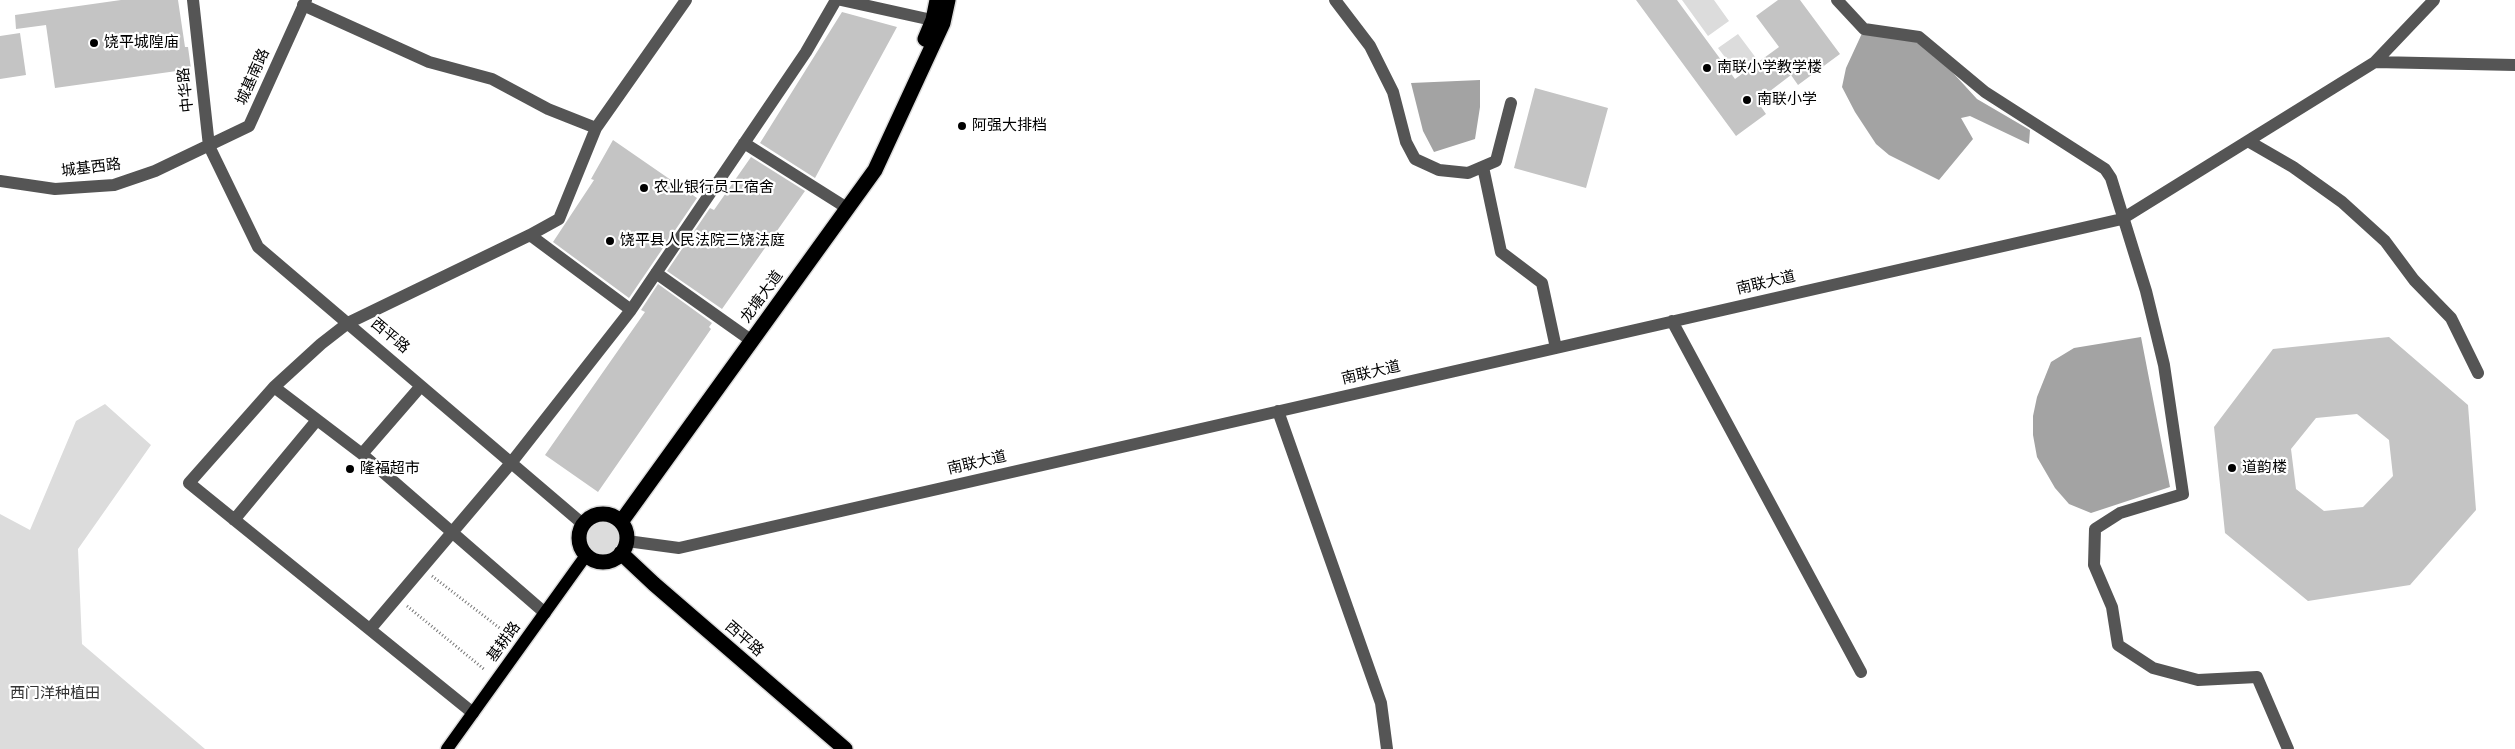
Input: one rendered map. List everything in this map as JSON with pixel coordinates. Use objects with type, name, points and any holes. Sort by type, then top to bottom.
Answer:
[{"type":"highway","name":"龙塘大道","points":[[938,0],[938,22]]},
{"type":"highway","name":"龙塘大道","points":[[618,519],[844,206],[868,166],[948,0]]},
{"type":"highway","points":[[598,515],[618,519],[625,528],[624,547],[615,558],[600,562],[587,554],[582,547],[580,538],[584,525],[598,515]]},
{"type":"highway","name":"西平路","points":[[624,547],[654,584],[846,749]]},
{"type":"main road","name":"基耕路","points":[[447,749],[587,554]]},
{"type":"street","name":"中华路","points":[[193,0],[209,146]]},
{"type":"street","points":[[473,713],[371,628],[188,483],[274,387],[321,344],[348,323],[530,235],[559,219],[596,128],[686,0]]},
{"type":"street","points":[[371,628],[512,463],[631,310],[806,52],[836,0]]},
{"type":"street","points":[[841,0],[938,22]]},
{"type":"street","points":[[1335,0],[1370,46],[1393,92],[1406,142],[1415,159],[1439,170],[1468,173],[1496,161],[1512,103]]},
{"type":"street","points":[[1837,0],[1864,29],[1919,37],[1985,92],[2105,169],[2111,178],[2122,219],[2146,291],[2164,365],[2183,494],[2120,513],[2094,529],[2094,565],[2112,607],[2118,645],[2153,668],[2198,680],[2257,677],[2288,749]]},
{"type":"street","name":"南联大道","points":[[624,547],[679,548],[2122,219],[2375,62],[2434,0]]},
{"type":"street","name":"城基南路","points":[[209,146],[249,126],[304,3]]},
{"type":"street","points":[[304,3],[429,62],[492,80],[548,109],[596,128]]},
{"type":"street","points":[[2375,62],[2515,65]]},
{"type":"street","points":[[2248,142],[2293,167],[2342,202],[2385,241],[2414,280],[2451,318],[2478,373]]},
{"type":"street","points":[[744,143],[844,206]]},
{"type":"street","name":"城基西路","points":[[0,181],[55,189],[114,185],[155,171],[209,146]]},
{"type":"street","name":"西平路","points":[[209,146],[258,247],[584,525]]},
{"type":"street","points":[[1483,167],[1500,252],[1542,284],[1556,348]]},
{"type":"street","points":[[530,235],[631,310]]},
{"type":"street","points":[[656,273],[748,338]]},
{"type":"street","points":[[1672,321],[1860,672]]},
{"type":"street","points":[[362,454],[421,386]]},
{"type":"street","points":[[274,387],[362,454],[545,613]]},
{"type":"street","points":[[1278,411],[1381,703],[1387,749]]},
{"type":"street","points":[[234,520],[317,420]]},
{"type":"path","points":[[422,568],[522,645]]},
{"type":"path","points":[[396,598],[497,679]]},
{"type":"green space","points":[[1682,0],[1714,0],[1729,21],[1708,36]]},
{"type":"green space","points":[[1738,34],[1756,58],[1737,73],[1718,48]]},
{"type":"green space","name":"西门洋种植田","points":[[105,404],[151,445],[78,549],[82,644],[205,749],[0,749],[0,514],[30,530],[76,421]]},
{"type":"green space","points":[[603,520],[616,525],[621,538],[616,551],[603,556],[590,551],[585,538],[590,525]]},
{"type":"shaded area","points":[[1864,29],[1921,38],[1977,99],[2030,130],[2029,144],[1970,116],[1961,118],[1973,139],[1939,180],[1889,155],[1876,144],[1855,112],[1842,87],[1846,68]]},
{"type":"shaded area","points":[[1480,80],[1480,107],[1475,139],[1434,152],[1423,131],[1411,83]]},
{"type":"shaded area","points":[[2141,337],[2170,487],[2091,513],[2069,504],[2055,488],[2037,457],[2033,435],[2033,416],[2037,397],[2051,362],[2074,348]]},
{"type":"building","name":"饶平城隍庙","points":[[121,0],[178,0],[185,47],[188,47],[191,69],[55,88],[46,25],[16,29],[15,15]]},
{"type":"building","name":"南联小学教学楼","points":[[1636,0],[1677,0],[1735,79],[1779,47],[1756,16],[1778,0],[1800,0],[1840,54],[1798,85],[1791,75],[1757,101],[1766,114],[1736,136]]},
{"type":"building","points":[[842,12],[897,27],[815,178],[760,143]]},
{"type":"building","points":[[20,33],[26,75],[0,79],[0,36]]},
{"type":"building","points":[[1535,88],[1608,108],[1586,188],[1514,168]]},
{"type":"building","points":[[613,140],[697,198],[629,298],[553,242],[594,180],[591,179]]},
{"type":"building","points":[[751,157],[805,191],[722,309],[667,271],[710,208],[714,210]]},
{"type":"building","points":[[658,284],[712,323],[709,327],[711,329],[598,492],[545,455],[645,312],[641,310]]},
{"type":"building","points":[[2389,337],[2468,405],[2476,510],[2410,585],[2308,601],[2225,533],[2214,427],[2273,349]],"holes":[[[2357,414],[2389,440],[2393,476],[2363,507],[2324,511],[2296,489],[2291,449],[2316,418]]]},
{"type":"place","name":"饶平城隍庙","points":[[94,43]]},
{"type":"place","name":"南联小学教学楼","points":[[1707,68]]},
{"type":"place","name":"南联小学","points":[[1747,100]]},
{"type":"place","name":"阿强大排档","points":[[962,126]]},
{"type":"place","name":"农业银行员工宿舍","points":[[644,188]]},
{"type":"place","name":"饶平县人民法院三饶法庭","points":[[610,241]]},
{"type":"place","name":"道韵楼","points":[[2232,468]]},
{"type":"place","name":"隆福超市","points":[[350,469]]}]
